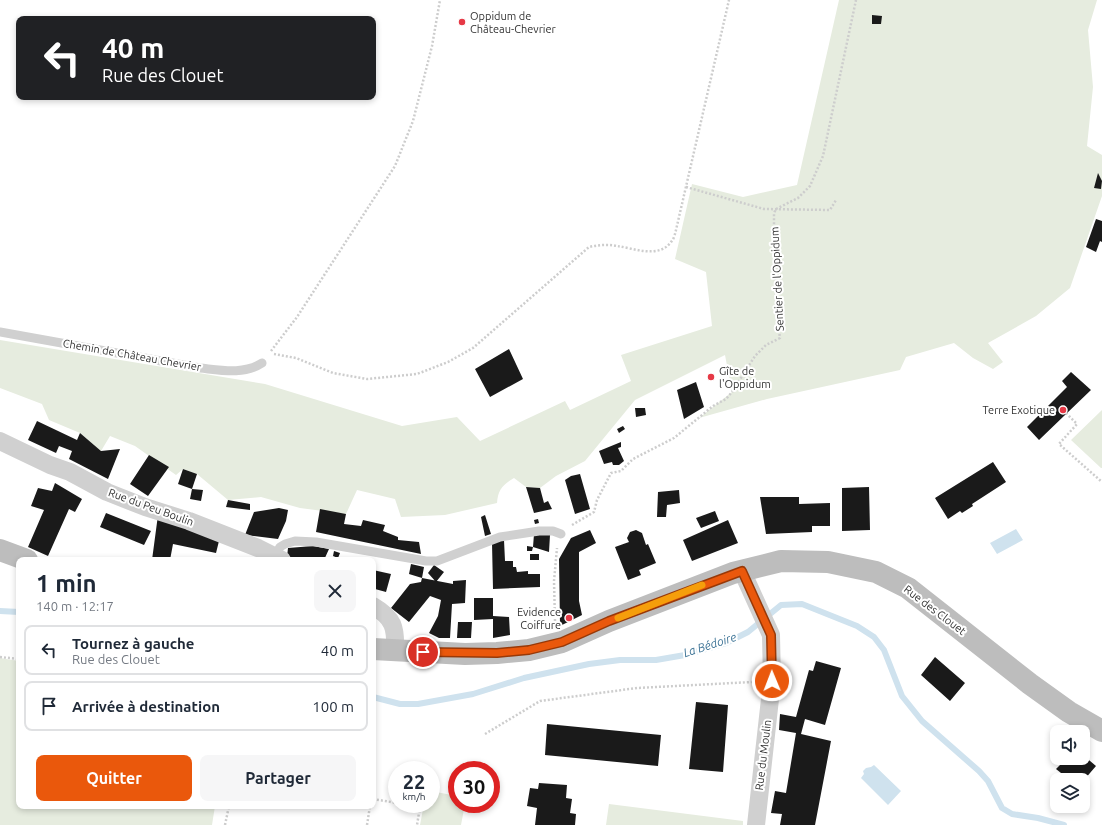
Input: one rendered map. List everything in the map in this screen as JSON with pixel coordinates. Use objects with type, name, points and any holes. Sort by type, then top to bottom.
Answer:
[{"type":"street","name":"Rue du Peu Boulin","points":[[0,440],[50,465],[70,472],[107,492],[203,527],[277,557]]},
{"type":"street","points":[[0,550],[19,557]]},
{"type":"street","name":"Rue des Clouet","points":[[376,649],[497,653],[529,650],[562,642],[609,621],[742,571],[781,561],[828,562],[876,572],[908,588],[1030,684],[1069,712],[1102,731]]},
{"type":"street","name":"Rue du Moulin","points":[[742,571],[771,635],[772,681],[756,825]]},
{"type":"street","points":[[376,608],[393,624],[395,631],[395,651]]},
{"type":"lane","name":"Chemin de Château Chevrier","points":[[0,332],[200,368],[233,370],[252,369],[262,363]]},
{"type":"lane","points":[[279,557],[280,547],[296,541],[310,541],[426,561],[437,561],[500,537],[539,531],[553,531],[561,534]]},
{"type":"path","points":[[440,0],[432,46],[413,121],[395,166],[296,318],[270,353],[296,358],[333,373],[368,379],[417,374],[448,362],[473,348],[589,247],[600,245],[617,245],[652,252],[664,248],[672,242],[729,0]]},
{"type":"path","points":[[776,209],[798,198],[810,186],[822,156],[856,0]]},
{"type":"path","points":[[686,187],[745,204],[776,209],[830,210],[836,200]]},
{"type":"path","name":"Sentier de l'Oppidum","points":[[561,534],[570,526],[594,512],[597,500],[611,473],[621,470],[633,459],[674,438],[726,398],[732,392],[754,356],[766,345],[780,338],[774,269],[774,213],[776,209]]},
{"type":"path","points":[[1066,414],[1077,424],[1059,444],[1102,482]]},
{"type":"path","points":[[561,534],[555,566],[553,601],[556,627],[562,642]]},
{"type":"path","points":[[0,657],[16,659]]},
{"type":"path","points":[[485,734],[540,701],[637,688],[772,681]]},
{"type":"path","points":[[376,800],[388,802]]},
{"type":"path","points":[[225,825],[228,809]]},
{"type":"path","points":[[367,825],[370,809]]},
{"type":"path","points":[[417,825],[419,813]]},
{"type":"shaded area","points":[[839,0],[1097,0],[1088,30],[1093,87],[1087,146],[1102,155],[1102,196],[1070,288],[1036,316],[988,343],[1003,362],[993,369],[973,358],[954,343],[906,357],[900,370],[767,399],[699,418],[732,392],[725,355],[635,400],[585,461],[556,476],[540,488],[526,487],[514,478],[501,488],[497,503],[445,515],[401,517],[395,499],[357,490],[346,514],[300,508],[261,497],[228,500],[197,474],[183,469],[176,475],[135,446],[110,436],[101,451],[80,433],[49,420],[42,404],[0,388],[0,340],[265,384],[402,426],[457,417],[480,441],[565,401],[570,410],[631,381],[621,355],[712,326],[706,272],[675,259],[692,184],[743,197],[797,185]]},
{"type":"shaded area","points":[[1102,410],[1102,468],[1101,468],[1071,440]]},
{"type":"shaded area","points":[[0,658],[16,661],[16,809],[215,809],[212,825],[0,825]]},
{"type":"shaded area","points":[[440,793],[448,794],[448,813],[463,813],[461,825],[420,825],[422,813],[440,813]]},
{"type":"shaded area","points":[[609,804],[743,821],[743,825],[606,825]]},
{"type":"water","points":[[1016,529],[1023,540],[997,554],[990,543]]},
{"type":"water","points":[[874,765],[901,791],[888,805],[861,778],[864,774],[863,771],[866,768]]},
{"type":"building","points":[[872,15],[882,16],[881,24],[872,24]]},
{"type":"building","points":[[1098,173],[1102,181],[1101,189],[1094,188]]},
{"type":"building","points":[[1096,219],[1102,221],[1102,242],[1100,241],[1096,252],[1086,247]]},
{"type":"building","points":[[509,349],[523,379],[490,397],[475,369]]},
{"type":"building","points":[[1071,372],[1091,390],[1039,440],[1027,427],[1067,387],[1062,381]]},
{"type":"building","points":[[696,382],[704,407],[684,419],[677,390]]},
{"type":"building","points":[[635,408],[645,408],[646,415],[636,417]]},
{"type":"building","points":[[37,421],[77,440],[80,433],[101,451],[120,449],[108,479],[69,459],[72,451],[59,446],[56,453],[28,440]]},
{"type":"building","points":[[623,426],[625,429],[619,433],[617,429]]},
{"type":"building","points":[[621,442],[621,447],[618,448],[624,461],[619,465],[613,465],[612,462],[604,464],[599,451]]},
{"type":"building","points":[[149,455],[169,467],[148,496],[130,484]]},
{"type":"building","points":[[993,462],[1006,482],[972,504],[973,506],[962,513],[960,511],[948,519],[935,498]]},
{"type":"building","points":[[183,469],[197,474],[192,489],[178,484]]},
{"type":"building","points":[[580,474],[590,509],[575,514],[565,480],[571,476]]},
{"type":"building","points":[[55,483],[82,499],[75,512],[69,509],[48,556],[28,547],[44,510],[31,506],[38,488],[52,491]]},
{"type":"building","points":[[526,487],[540,488],[544,503],[548,501],[552,509],[534,513]]},
{"type":"building","points":[[869,487],[870,530],[842,531],[842,488]]},
{"type":"building","points":[[192,489],[203,490],[201,501],[190,499]]},
{"type":"building","points":[[679,490],[680,503],[667,505],[666,517],[657,517],[658,492]]},
{"type":"building","points":[[760,497],[799,497],[799,504],[830,503],[830,526],[812,526],[812,532],[766,534]]},
{"type":"building","points":[[228,500],[250,504],[250,510],[226,507]]},
{"type":"building","points":[[279,508],[288,510],[286,521],[278,539],[245,535],[254,512]]},
{"type":"building","points":[[320,509],[346,514],[344,524],[361,526],[363,520],[385,525],[383,531],[398,537],[398,540],[419,542],[421,554],[316,532]]},
{"type":"building","points":[[715,511],[719,521],[701,528],[696,518]]},
{"type":"building","points":[[106,513],[151,531],[144,545],[100,527]]},
{"type":"building","points":[[158,515],[220,537],[216,553],[173,544],[171,557],[152,557]]},
{"type":"building","points":[[485,515],[491,534],[485,536],[481,517]]},
{"type":"building","points":[[538,519],[539,523],[535,524],[534,520]]},
{"type":"building","points":[[728,520],[738,543],[692,561],[683,540]]},
{"type":"building","points":[[590,530],[596,543],[579,552],[579,601],[582,615],[560,626],[559,559],[571,538]]},
{"type":"building","points":[[636,530],[642,533],[646,545],[648,544],[656,563],[639,570],[641,575],[628,580],[615,547],[629,542],[627,538],[630,532]]},
{"type":"building","points":[[534,534],[550,535],[549,552],[533,547]]},
{"type":"building","points":[[504,540],[505,561],[513,561],[513,567],[516,567],[517,572],[528,571],[528,574],[540,574],[540,587],[493,589],[492,543]]},
{"type":"building","points":[[313,546],[329,549],[325,557],[287,557],[288,548]]},
{"type":"building","points":[[527,546],[533,547],[532,551],[527,551]]},
{"type":"building","points":[[334,551],[340,553],[338,557],[333,556]]},
{"type":"building","points":[[530,554],[539,554],[539,560],[530,560]]},
{"type":"building","points":[[411,564],[424,567],[422,578],[409,574]]},
{"type":"building","points":[[434,565],[444,572],[436,582],[428,573]]},
{"type":"building","points":[[376,571],[391,574],[386,592],[376,589]]},
{"type":"building","points":[[422,578],[453,584],[453,581],[466,580],[465,603],[452,604],[450,638],[439,638],[429,633],[438,616],[441,600],[430,596],[409,622],[391,608],[410,584],[421,582]]},
{"type":"building","points":[[474,598],[493,598],[493,616],[509,617],[510,635],[493,638],[493,619],[474,620]]},
{"type":"building","points":[[458,622],[472,622],[471,638],[457,638]]},
{"type":"building","points":[[935,657],[965,683],[950,701],[921,675]]},
{"type":"building","points":[[816,661],[841,668],[825,725],[805,719],[801,734],[831,741],[815,825],[780,825],[782,814],[771,813],[775,791],[786,793],[796,733],[779,730],[780,714],[796,717],[809,670],[813,671]]},
{"type":"building","points":[[696,702],[728,705],[723,772],[689,769]]},
{"type":"building","points":[[547,724],[661,735],[658,766],[545,755]]},
{"type":"building","points":[[1090,761],[1096,766],[1090,773],[1061,773],[1056,769],[1060,765],[1090,765]]},
{"type":"building","points":[[539,783],[567,785],[566,798],[572,799],[570,813],[576,814],[575,825],[535,825],[537,808],[527,806],[530,788],[538,789]]},
{"type":"waterway","name":"La Bédoire","points":[[376,698],[400,704],[418,704],[473,694],[524,678],[589,664],[620,660],[656,660],[685,655],[726,643],[748,632],[781,605],[802,604],[857,626],[874,637],[884,650],[902,696],[922,721],[979,771],[988,781],[1002,808],[1012,814],[1038,818],[1064,825]]},
{"type":"waterway","name":"La Bédoire","points":[[0,611],[16,612]]},
{"type":"slow traffic","points":[[618,618],[702,585]]},
{"type":"place","name":"Oppidum de Château-Chevrier","points":[[462,22]]},
{"type":"place","name":"Gîte de l'Oppidum","points":[[711,377]]},
{"type":"place","name":"Terre Exotique","points":[[1063,410]]},
{"type":"place","name":"Evidence Coiffure","points":[[569,618]]},
{"type":"route","points":[[423,652],[465,654],[497,653],[529,650],[562,642],[609,621],[733,573],[742,571],[771,635],[772,681]]}]
